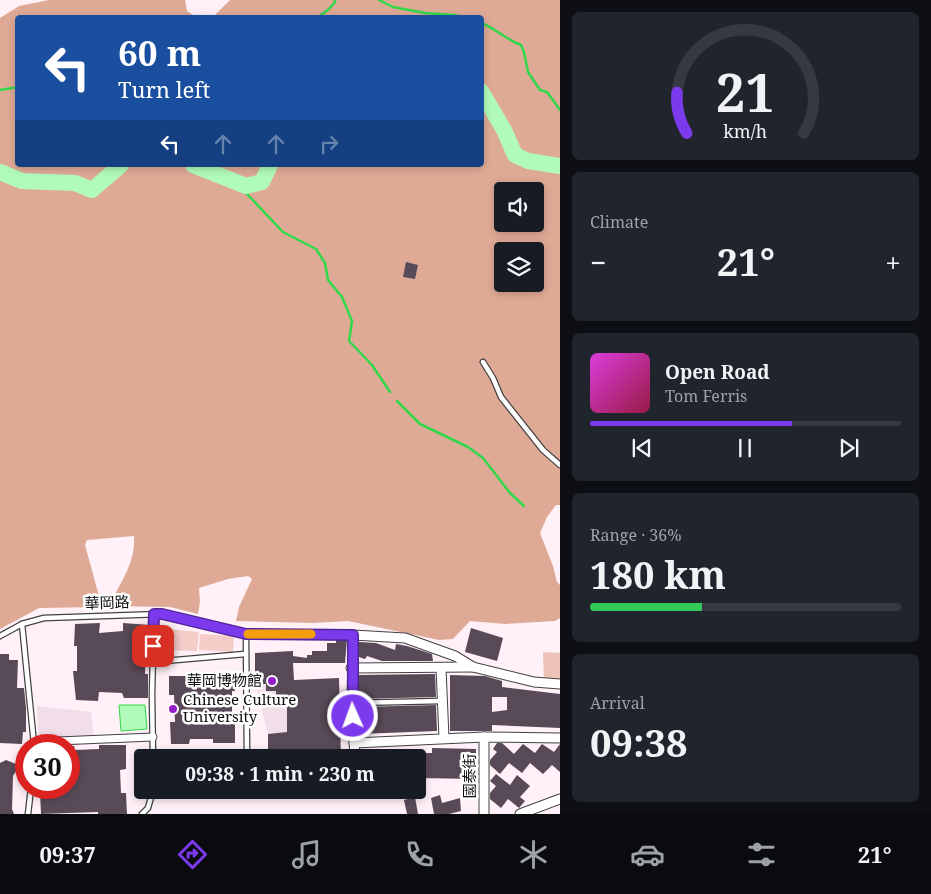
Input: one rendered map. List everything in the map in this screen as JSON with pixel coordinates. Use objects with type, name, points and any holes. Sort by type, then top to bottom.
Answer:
[{"type":"street","points":[[354,749],[352,703],[353,635],[404,638],[455,656],[474,667]]},
{"type":"street","points":[[352,668],[474,667],[534,682],[560,684]]},
{"type":"street","points":[[441,668],[444,738]]},
{"type":"street","points":[[80,741],[153,737]]},
{"type":"street","points":[[354,743],[484,737],[560,738]]},
{"type":"street","name":"國泰街","points":[[484,737],[484,814]]},
{"type":"street","points":[[520,814],[560,799]]},
{"type":"lane","points":[[483,362],[493,378],[501,397],[543,450],[560,465]]},
{"type":"lane","points":[[153,749],[154,614]]},
{"type":"lane","name":"華岡路","points":[[0,636],[22,624],[44,618],[154,614],[162,614],[246,634],[353,635]]},
{"type":"lane","points":[[22,624],[33,734]]},
{"type":"lane","points":[[246,634],[247,749]]},
{"type":"lane","points":[[153,662],[245,654]]},
{"type":"lane","points":[[352,703],[442,701]]},
{"type":"lane","points":[[28,814],[30,799]]},
{"type":"lane","points":[[142,814],[148,808],[151,799]]},
{"type":"shaded area","points":[[49,0],[185,0],[187,11],[193,15],[15,15],[15,167],[484,167],[484,15],[215,15],[230,0],[560,0],[560,505],[556,505],[547,517],[540,533],[557,582],[560,585],[560,618],[555,621],[505,624],[470,621],[453,639],[439,640],[348,621],[313,623],[236,621],[239,607],[252,579],[248,576],[228,579],[199,588],[200,602],[198,614],[170,607],[109,606],[130,564],[134,536],[87,540],[85,545],[102,607],[39,608],[0,629],[0,18],[19,6]]},
{"type":"shaded area","points":[[159,628],[199,632],[197,651],[157,650]]},
{"type":"shaded area","points":[[200,634],[234,636],[233,652],[199,650]]},
{"type":"shaded area","points":[[543,652],[560,653],[560,689],[544,688]]},
{"type":"shaded area","points":[[255,684],[266,684],[266,691],[276,691],[276,696],[287,696],[287,732],[268,734]]},
{"type":"shaded area","points":[[119,705],[145,705],[147,729],[121,731]]},
{"type":"shaded area","points":[[37,706],[91,712],[94,739],[80,739],[80,734],[39,734]]},
{"type":"building","points":[[406,262],[418,265],[415,279],[403,277]]},
{"type":"building","points":[[100,623],[99,633],[123,631],[123,623],[150,625],[149,646],[146,647],[145,674],[148,674],[148,698],[124,698],[122,693],[99,692],[98,701],[76,700],[73,671],[77,671],[77,646],[74,646],[75,624]]},
{"type":"building","points":[[471,628],[503,638],[497,661],[465,652]]},
{"type":"building","points":[[336,639],[347,639],[345,663],[293,663],[294,680],[339,678],[341,749],[268,749],[268,734],[287,732],[287,696],[276,696],[276,691],[266,691],[266,684],[255,684],[255,653],[293,651],[293,656],[307,658],[307,655],[312,655],[312,651],[327,651],[327,643],[336,643]]},
{"type":"building","points":[[359,642],[376,643],[395,650],[396,644],[407,646],[432,654],[433,661],[382,661],[367,656],[365,659],[359,657]]},
{"type":"building","points":[[0,654],[9,654],[9,660],[18,660],[17,688],[24,688],[26,732],[15,734],[15,744],[0,743]]},
{"type":"building","points":[[435,674],[436,697],[358,699],[359,675]]},
{"type":"building","points":[[219,675],[235,675],[235,691],[232,691],[232,724],[235,724],[235,743],[213,743],[213,739],[190,739],[189,744],[171,744],[170,722],[175,722],[174,695],[169,695],[169,676],[186,676],[186,680],[220,679]]},
{"type":"building","points":[[450,675],[485,676],[502,681],[502,687],[560,694],[560,728],[492,725],[492,731],[450,731]],"holes":[[[492,697],[507,697],[507,710],[492,712]]]},
{"type":"building","points":[[436,705],[437,731],[360,734],[358,707]]},
{"type":"building","points":[[497,743],[502,743],[514,754],[523,744],[535,753],[542,744],[554,752],[560,744],[560,772],[552,765],[543,774],[530,763],[522,773],[509,763],[500,774],[490,765],[490,760],[497,752],[493,749]]},
{"type":"building","points":[[99,745],[126,745],[126,769],[120,770],[121,793],[126,793],[127,814],[98,814],[98,812],[41,814],[40,799],[80,799],[80,750],[99,749]]},
{"type":"building","points":[[432,748],[476,749],[476,779],[426,778],[426,753],[432,753]]},
{"type":"building","points":[[6,760],[15,764],[12,809],[14,814],[0,814],[0,763]]},
{"type":"building","points":[[496,774],[510,785],[517,775],[530,786],[520,797],[525,801],[519,808],[508,799],[501,808],[490,799],[490,793],[496,786],[490,781]]},
{"type":"building","points":[[440,795],[442,803],[460,798],[461,811],[449,814],[434,814],[431,798]]},
{"type":"building","points":[[415,799],[418,814],[407,814],[404,800]]},
{"type":"waterway","points":[[321,15],[329,9],[335,0]]},
{"type":"waterway","points":[[379,0],[393,7],[425,13],[454,15]]},
{"type":"waterway","points":[[484,24],[521,45],[528,72],[540,90],[547,92],[560,110]]},
{"type":"waterway","points":[[0,90],[15,88]]},
{"type":"waterway","points":[[484,96],[504,130],[515,155],[528,161],[560,166]]},
{"type":"waterway","points":[[0,172],[22,181],[75,183],[92,190],[119,167]]},
{"type":"waterway","points":[[198,167],[246,186],[262,182],[269,167]]},
{"type":"waterway","points":[[246,186],[247,194],[283,232],[316,249],[325,263],[328,280],[342,297],[352,321],[349,341],[372,365],[390,392]]},
{"type":"waterway","points":[[397,401],[420,424],[468,447],[483,458],[510,493],[524,506]]},
{"type":"slow traffic","points":[[248,634],[311,634]]},
{"type":"place","name":"華岡博物館","points":[[272,681]]},
{"type":"place","name":"Chinese Culture University","points":[[173,709]]},
{"type":"route","points":[[153,646],[154,614],[162,614],[246,634],[353,635],[353,716]]}]
